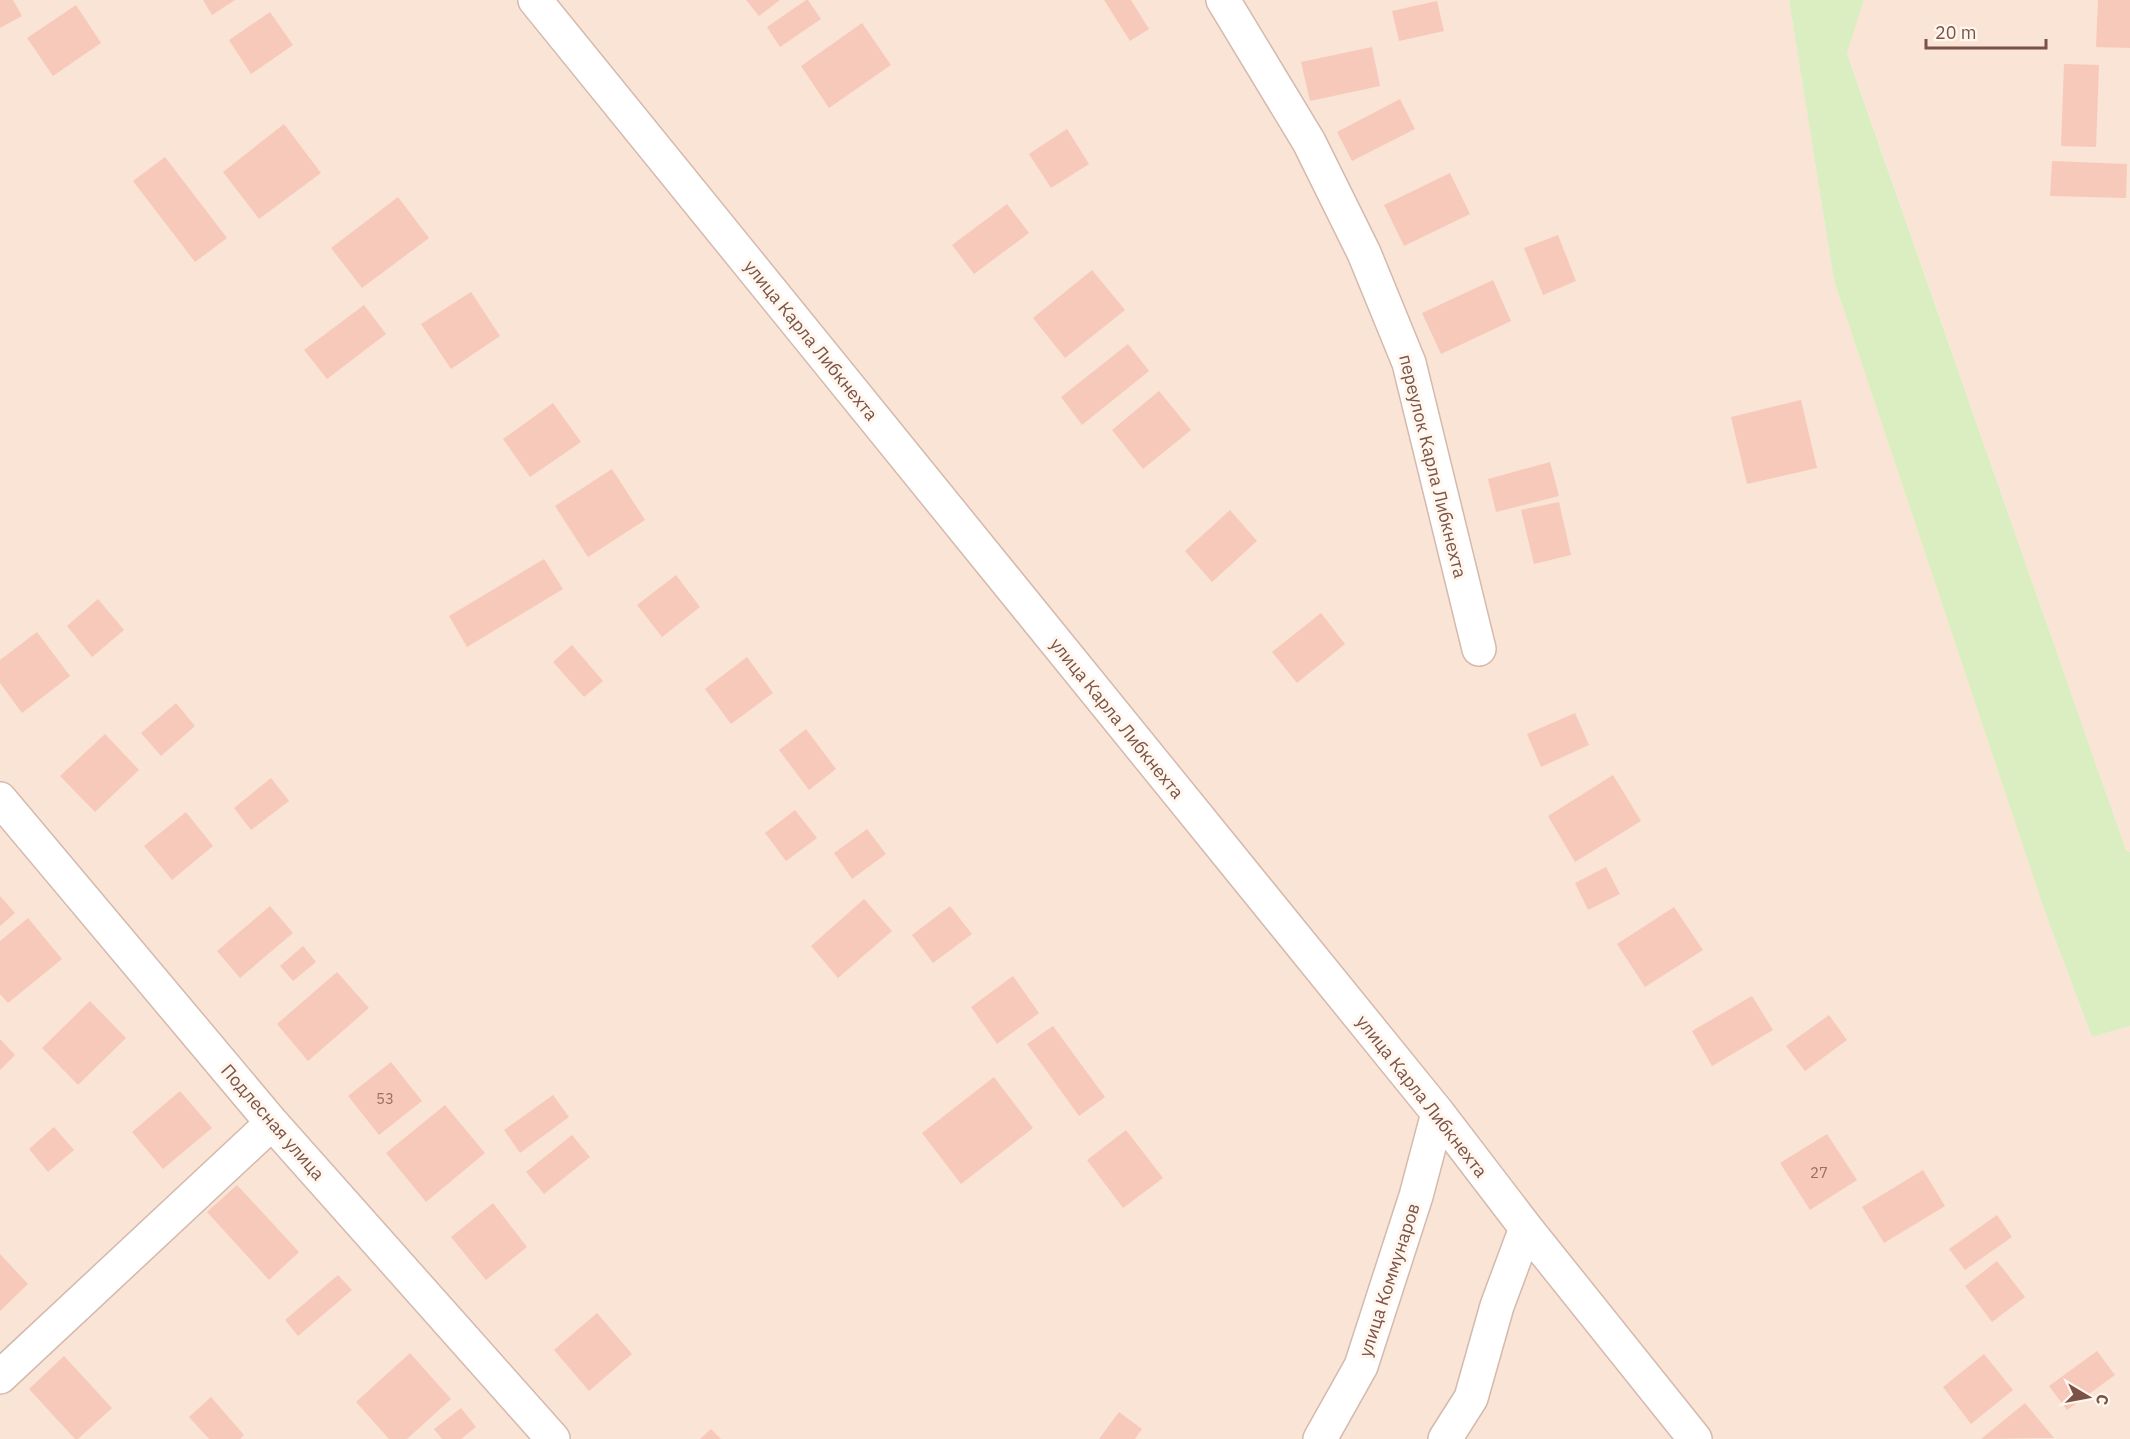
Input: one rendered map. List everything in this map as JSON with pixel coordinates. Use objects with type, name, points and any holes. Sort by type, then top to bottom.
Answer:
[{"type":"street","name":"улица Карла Либкнехта","points":[[535,0],[1438,1113],[1526,1228],[1695,1439]]},
{"type":"street","name":"переулок Карла Либкнехта","points":[[1223,0],[1309,142],[1364,253],[1409,363],[1479,650]]},
{"type":"street","name":"Подлесная улица","points":[[0,799],[272,1123],[554,1439]]},
{"type":"street","name":"улица Коммунаров","points":[[1320,1439],[1361,1366],[1416,1197],[1438,1113]]},
{"type":"street","points":[[0,1377],[272,1123]]},
{"type":"street","points":[[1445,1439],[1471,1398],[1497,1306],[1526,1228]]},
{"type":"shaded area","points":[[0,0],[1789,0],[1834,281],[2046,915],[2092,1037],[2130,1026],[2130,1439],[0,1439]]},
{"type":"shaded area","points":[[1864,0],[2130,0],[2130,852],[2126,850],[1847,52]]},
{"type":"green space","points":[[1789,0],[1864,0],[1847,53],[2126,850],[2130,852],[2130,1026],[2092,1037],[2046,915],[1834,281]]},
{"type":"building","points":[[0,0],[13,0],[22,16],[0,28]]},
{"type":"building","points":[[203,0],[235,0],[212,15]]},
{"type":"building","points":[[746,0],[780,0],[759,16]]},
{"type":"building","points":[[806,0],[821,19],[780,47],[767,27]]},
{"type":"building","points":[[1104,0],[1131,0],[1149,29],[1130,41]]},
{"type":"building","points":[[2098,0],[2130,0],[2130,48],[2096,47]]},
{"type":"building","points":[[1437,1],[1444,31],[1399,41],[1392,11]]},
{"type":"building","points":[[76,5],[101,43],[53,76],[27,38]]},
{"type":"building","points":[[270,12],[293,45],[251,74],[229,40]]},
{"type":"building","points":[[862,23],[891,65],[829,108],[801,66]]},
{"type":"building","points":[[1372,47],[1380,86],[1310,101],[1301,62]]},
{"type":"building","points":[[2064,64],[2099,65],[2096,147],[2061,146]]},
{"type":"building","points":[[1400,99],[1415,129],[1352,161],[1337,132]]},
{"type":"building","points":[[284,124],[321,173],[259,219],[223,172]]},
{"type":"building","points":[[1067,129],[1089,164],[1051,188],[1029,154]]},
{"type":"building","points":[[165,157],[227,238],[195,262],[133,181]]},
{"type":"building","points":[[2052,161],[2127,164],[2126,198],[2050,196]]},
{"type":"building","points":[[1450,173],[1470,214],[1404,246],[1384,205]]},
{"type":"building","points":[[398,197],[429,238],[362,288],[331,248]]},
{"type":"building","points":[[1007,204],[1029,233],[974,274],[952,245]]},
{"type":"building","points":[[1558,235],[1576,281],[1543,295],[1524,248]]},
{"type":"building","points":[[1092,270],[1125,310],[1065,358],[1033,318]]},
{"type":"building","points":[[1493,280],[1511,321],[1441,354],[1422,313]]},
{"type":"building","points":[[471,292],[500,336],[451,369],[421,324]]},
{"type":"building","points":[[364,305],[386,334],[327,379],[304,350]]},
{"type":"building","points":[[1128,344],[1149,371],[1082,425],[1061,397]]},
{"type":"building","points":[[1159,391],[1191,430],[1143,469],[1112,430]]},
{"type":"building","points":[[1801,400],[1817,468],[1747,484],[1731,417]]},
{"type":"building","points":[[553,403],[581,442],[530,477],[503,439]]},
{"type":"building","points":[[1550,462],[1559,496],[1496,512],[1488,479]]},
{"type":"building","points":[[612,469],[645,520],[588,557],[555,506]]},
{"type":"building","points":[[1559,502],[1571,555],[1534,564],[1521,510]]},
{"type":"building","points":[[1230,510],[1257,541],[1212,582],[1185,551]]},
{"type":"building","points":[[544,559],[563,589],[467,647],[449,616]]},
{"type":"building","points":[[676,575],[700,607],[662,637],[637,605]]},
{"type":"building","points":[[98,599],[124,630],[92,657],[67,626]]},
{"type":"building","points":[[1321,613],[1345,644],[1297,683],[1272,652]]},
{"type":"building","points":[[37,632],[70,676],[22,713],[0,683],[0,660]]},
{"type":"building","points":[[572,645],[603,681],[584,697],[553,662]]},
{"type":"building","points":[[747,657],[773,693],[731,724],[705,689]]},
{"type":"building","points":[[176,703],[195,726],[161,756],[141,733]]},
{"type":"building","points":[[1575,713],[1589,745],[1541,767],[1527,734]]},
{"type":"building","points":[[806,729],[836,769],[809,790],[779,750]]},
{"type":"building","points":[[105,734],[139,770],[95,812],[60,776]]},
{"type":"building","points":[[1613,775],[1641,821],[1575,862],[1548,816]]},
{"type":"building","points":[[271,778],[289,801],[251,830],[234,808]]},
{"type":"building","points":[[795,810],[817,838],[786,861],[765,833]]},
{"type":"building","points":[[186,812],[213,846],[172,880],[144,846]]},
{"type":"building","points":[[867,829],[886,854],[852,879],[834,853]]},
{"type":"building","points":[[1606,867],[1620,894],[1588,910],[1575,883]]},
{"type":"building","points":[[0,896],[15,913],[0,926]]},
{"type":"building","points":[[864,899],[892,931],[838,978],[811,946]]},
{"type":"building","points":[[270,906],[293,933],[240,978],[217,951]]},
{"type":"building","points":[[950,906],[972,934],[933,963],[912,935]]},
{"type":"building","points":[[1674,907],[1703,950],[1645,987],[1617,944]]},
{"type":"building","points":[[28,918],[62,959],[8,1003],[0,994],[0,941]]},
{"type":"building","points":[[303,946],[316,962],[293,981],[280,966]]},
{"type":"building","points":[[337,972],[369,1008],[308,1061],[277,1024]]},
{"type":"building","points":[[1013,976],[1039,1013],[997,1044],[971,1007]]},
{"type":"building","points":[[1752,996],[1773,1030],[1712,1066],[1692,1031]]},
{"type":"building","points":[[90,1001],[126,1038],[78,1085],[42,1048]]},
{"type":"building","points":[[1829,1015],[1847,1040],[1805,1071],[1786,1046]]},
{"type":"building","points":[[1053,1026],[1105,1097],[1079,1116],[1027,1044]]},
{"type":"building","points":[[0,1039],[15,1055],[0,1070]]},
{"type":"building","points":[[391,1062],[422,1101],[379,1135],[348,1096]]},
{"type":"building","points":[[994,1077],[1033,1128],[961,1184],[922,1133]]},
{"type":"building","points":[[180,1091],[212,1128],[163,1169],[132,1132]]},
{"type":"building","points":[[553,1095],[569,1117],[520,1153],[504,1130]]},
{"type":"building","points":[[445,1105],[485,1153],[426,1202],[386,1153]]},
{"type":"building","points":[[54,1127],[74,1150],[48,1172],[29,1149]]},
{"type":"building","points":[[1126,1130],[1163,1178],[1123,1208],[1087,1160]]},
{"type":"building","points":[[1827,1134],[1857,1180],[1810,1210],[1780,1163]]},
{"type":"building","points":[[572,1135],[590,1157],[544,1194],[526,1172]]},
{"type":"building","points":[[1923,1170],[1945,1206],[1884,1243],[1862,1207]]},
{"type":"building","points":[[237,1185],[299,1252],[269,1280],[207,1212]]},
{"type":"building","points":[[493,1203],[527,1247],[486,1280],[451,1237]]},
{"type":"building","points":[[1997,1215],[2012,1237],[1965,1270],[1949,1249]]},
{"type":"building","points":[[0,1254],[28,1284],[0,1311]]},
{"type":"building","points":[[1997,1261],[2025,1297],[1992,1322],[1965,1286]]},
{"type":"building","points":[[338,1275],[352,1290],[298,1336],[285,1320]]},
{"type":"building","points":[[597,1313],[632,1354],[589,1391],[554,1350]]},
{"type":"building","points":[[2097,1351],[2115,1375],[2067,1410],[2049,1386]]},
{"type":"building","points":[[410,1353],[451,1399],[407,1439],[389,1439],[356,1402]]},
{"type":"building","points":[[1984,1354],[2013,1390],[1971,1424],[1943,1387]]},
{"type":"building","points":[[64,1356],[112,1408],[78,1439],[75,1439],[29,1389]]},
{"type":"building","points":[[211,1397],[244,1435],[240,1439],[209,1439],[189,1417]]},
{"type":"building","points":[[2025,1403],[2054,1438],[1981,1439]]},
{"type":"building","points":[[461,1408],[476,1427],[461,1439],[442,1439],[434,1429]]},
{"type":"building","points":[[1119,1412],[1142,1429],[1135,1439],[1099,1439]]},
{"type":"building","points":[[711,1429],[721,1439],[700,1439]]}]
